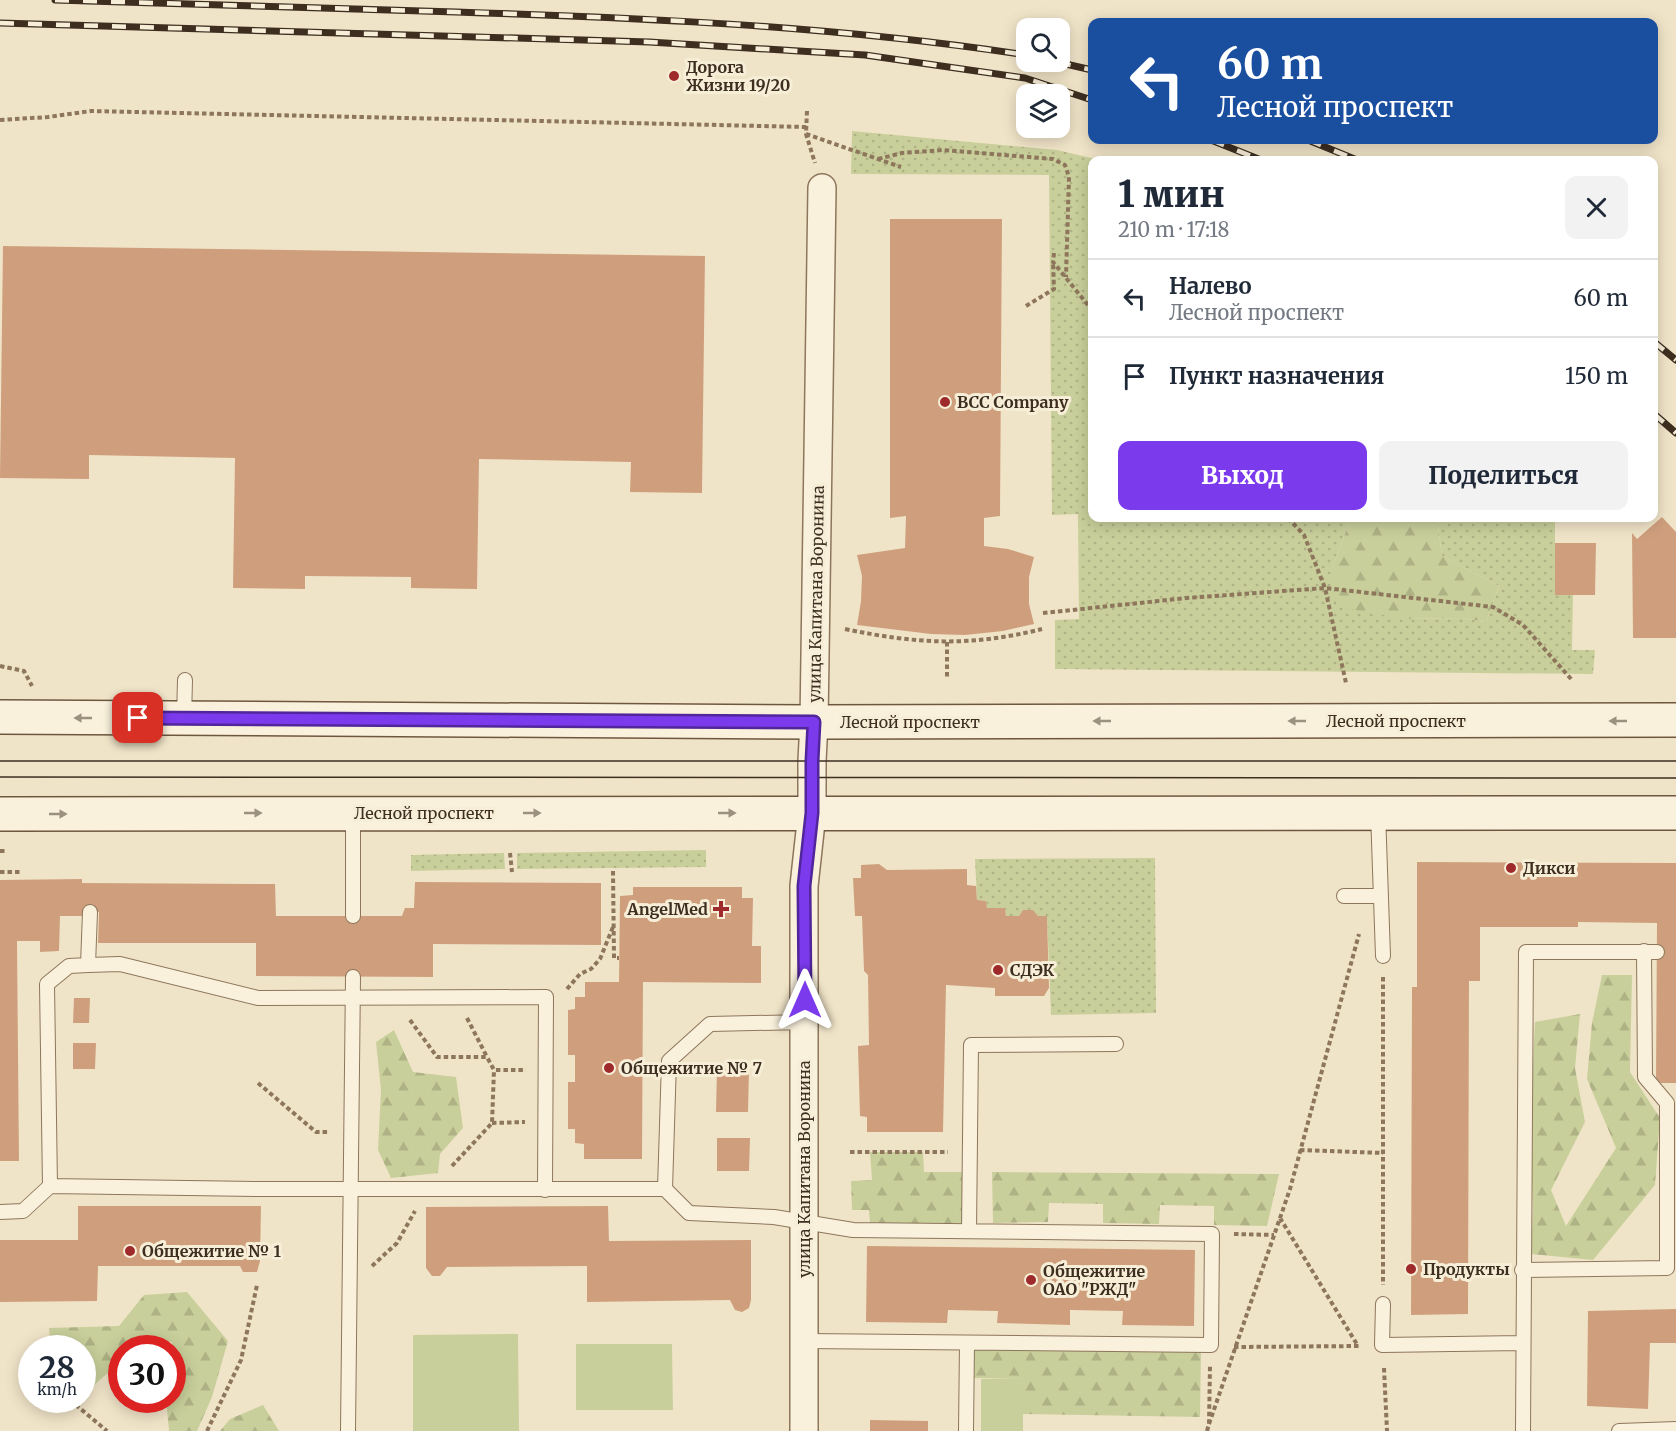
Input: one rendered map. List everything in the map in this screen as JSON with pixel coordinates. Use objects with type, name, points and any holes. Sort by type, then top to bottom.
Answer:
[{"type":"main road","name":"Лесной проспект","points":[[0,717],[814,722],[1676,720]]},
{"type":"main road","name":"Лесной проспект","points":[[0,814],[1676,813]]},
{"type":"street","name":"улица Капитана Воронина","points":[[804,1431],[804,886],[812,813],[822,188]]},
{"type":"lane","points":[[184,718],[185,680]]},
{"type":"lane","points":[[1378,812],[1375,896],[1383,956]]},
{"type":"lane","points":[[352,916],[353,813]]},
{"type":"lane","points":[[1344,896],[1375,896]]},
{"type":"lane","points":[[88,965],[90,912]]},
{"type":"lane","points":[[1522,1270],[1667,1268],[1667,1103],[1645,1077],[1650,951],[1526,952],[1522,1270],[1523,1431]]},
{"type":"lane","points":[[50,1186],[47,984],[69,966],[120,964],[258,998],[546,997],[545,1190]]},
{"type":"lane","points":[[348,1431],[353,977]]},
{"type":"lane","points":[[665,1189],[669,1061],[710,1024],[805,1022]]},
{"type":"lane","points":[[969,1231],[972,1045],[1116,1044]]},
{"type":"lane","points":[[0,1212],[23,1211],[50,1186],[261,1189],[665,1189],[689,1213],[774,1217],[853,1230],[1212,1234],[1211,1345],[804,1341]]},
{"type":"lane","points":[[1383,1304],[1382,1345],[1522,1343]]},
{"type":"lane","points":[[966,1431],[967,1342]]},
{"type":"lane","points":[[1619,1431],[1676,1429]]},
{"type":"path","points":[[0,120],[92,111],[807,127]]},
{"type":"path","points":[[807,111],[806,134],[822,188]]},
{"type":"path","points":[[806,134],[901,167]]},
{"type":"path","points":[[878,159],[902,153],[944,150],[1053,159],[1065,165],[1069,177],[1066,277]]},
{"type":"path","points":[[1026,306],[1054,289],[1054,253]]},
{"type":"path","points":[[1053,262],[1088,304]]},
{"type":"path","points":[[1292,522],[1304,535],[1325,588],[1346,683]]},
{"type":"path","points":[[1043,613],[1187,598],[1325,588],[1493,607],[1523,625],[1572,680]]},
{"type":"path","points":[[842,634],[843,629],[882,637],[947,642],[1006,638],[1042,629]]},
{"type":"path","points":[[947,642],[947,679]]},
{"type":"path","points":[[0,666],[24,671],[32,686]]},
{"type":"path","points":[[510,853],[512,872]]},
{"type":"path","points":[[613,871],[614,958],[619,958]]},
{"type":"path","points":[[0,872],[22,872]]},
{"type":"path","points":[[1207,1431],[1280,1217],[1375,896]]},
{"type":"path","points":[[564,995],[580,974],[591,969],[600,959],[613,927]]},
{"type":"path","points":[[1383,956],[1383,1304]]},
{"type":"path","points":[[456,997],[494,1070],[546,1070]]},
{"type":"path","points":[[393,998],[437,1057],[487,1057]]},
{"type":"path","points":[[258,1083],[316,1132],[351,1132]]},
{"type":"path","points":[[1300,1150],[1383,1153]]},
{"type":"path","points":[[850,1152],[970,1152]]},
{"type":"path","points":[[1280,1217],[1358,1346]]},
{"type":"path","points":[[1212,1234],[1274,1235]]},
{"type":"path","points":[[207,1431],[241,1360],[257,1285]]},
{"type":"path","points":[[1209,1424],[1211,1345],[1235,1347],[1382,1345],[1387,1431]]},
{"type":"path","points":[[86,1413],[107,1431]]},
{"type":"green space","points":[[852,131],[1057,150],[1088,157],[1088,522],[1349,522],[1332,568],[1407,619],[1462,618],[1486,622],[1499,586],[1442,556],[1438,522],[1555,522],[1555,594],[1573,595],[1572,650],[1595,650],[1593,674],[1055,669],[1055,620],[1079,619],[1078,514],[1052,515],[1049,175],[851,174]]},
{"type":"green space","points":[[1349,522],[1438,522],[1442,556],[1499,586],[1486,622],[1462,618],[1407,619],[1337,607],[1332,568]]},
{"type":"green space","points":[[706,850],[706,867],[517,869],[517,853]]},
{"type":"green space","points":[[504,853],[505,869],[411,871],[411,855]]},
{"type":"green space","points":[[1155,858],[1156,1013],[1051,1015],[1047,916],[1038,916],[1033,911],[1023,910],[1019,916],[1006,916],[1005,908],[987,908],[986,901],[977,900],[975,859]]},
{"type":"green space","points":[[1602,975],[1632,975],[1630,1072],[1660,1118],[1655,1185],[1593,1260],[1531,1254],[1533,1209],[1530,1126],[1535,1022],[1580,1014],[1575,1068],[1585,1122],[1551,1190],[1566,1226],[1616,1148],[1587,1079],[1592,1023]]},
{"type":"green space","points":[[394,1030],[413,1072],[456,1077],[463,1128],[440,1154],[438,1173],[391,1178],[378,1150],[381,1090],[376,1042]]},
{"type":"green space","points":[[870,1152],[923,1152],[924,1172],[970,1172],[969,1223],[870,1223],[869,1210],[852,1210],[851,1181],[872,1180]]},
{"type":"green space","points":[[992,1172],[1279,1174],[1267,1226],[1214,1225],[1214,1206],[1160,1205],[1159,1224],[1103,1223],[1103,1204],[1049,1203],[1048,1222],[993,1223]]},
{"type":"green space","points":[[187,1292],[228,1341],[212,1397],[197,1431],[169,1431],[167,1413],[186,1413],[186,1335],[108,1335],[108,1373],[96,1383],[96,1335],[50,1335],[49,1328],[119,1326],[144,1295]]},
{"type":"green space","points":[[518,1334],[519,1431],[413,1431],[413,1335]]},
{"type":"green space","points":[[576,1344],[672,1344],[673,1410],[576,1410]]},
{"type":"green space","points":[[974,1347],[1201,1350],[1200,1417],[1023,1414],[1023,1379],[974,1378]]},
{"type":"green space","points":[[981,1379],[1023,1379],[1023,1431],[981,1431]]},
{"type":"green space","points":[[263,1405],[279,1431],[220,1431],[230,1419]]},
{"type":"building","name":"BCC Company","points":[[890,219],[1002,219],[1000,516],[984,518],[984,546],[1008,549],[1034,557],[1029,577],[1029,604],[1034,624],[1003,631],[965,635],[931,634],[857,625],[862,576],[857,555],[905,548],[906,516],[890,518]]},
{"type":"building","points":[[3,246],[705,256],[702,493],[630,492],[631,462],[479,459],[477,589],[411,588],[411,577],[305,576],[305,589],[233,588],[235,458],[89,455],[89,479],[0,478]]},
{"type":"building","points":[[1662,517],[1676,532],[1676,638],[1633,638],[1632,533],[1637,539]]},
{"type":"building","points":[[1555,543],[1596,543],[1595,595],[1555,595]]},
{"type":"building","points":[[1417,862],[1676,863],[1676,1083],[1656,1083],[1657,923],[1578,922],[1578,927],[1480,927],[1480,981],[1469,981],[1468,1314],[1411,1315],[1412,987],[1417,987]]},
{"type":"building","points":[[879,864],[887,870],[967,869],[967,885],[976,886],[977,900],[986,901],[987,908],[1005,908],[1006,916],[1019,916],[1023,910],[1033,910],[1038,916],[1047,916],[1049,988],[1044,996],[995,996],[995,988],[946,985],[943,1132],[867,1132],[867,1117],[860,1116],[858,1046],[869,1045],[868,975],[864,971],[862,916],[855,916],[853,878],[861,878],[861,865]]},
{"type":"building","points":[[82,879],[82,883],[275,884],[276,916],[402,916],[405,908],[414,908],[415,882],[601,883],[601,945],[433,944],[433,977],[256,976],[256,943],[98,943],[99,912],[82,912],[82,916],[60,916],[59,951],[40,952],[40,941],[17,941],[19,1161],[0,1161],[0,880]]},
{"type":"building","points":[[633,887],[742,887],[742,898],[753,898],[752,946],[761,946],[761,983],[643,982],[642,1159],[584,1159],[584,1144],[575,1143],[575,1129],[568,1129],[568,1082],[575,1082],[575,1055],[568,1055],[568,1010],[575,1009],[575,997],[585,997],[585,982],[619,982],[620,896],[633,895]]},
{"type":"building","points":[[74,998],[90,998],[89,1023],[73,1023]]},
{"type":"building","points":[[73,1043],[96,1043],[95,1069],[73,1069]]},
{"type":"building","points":[[717,1068],[749,1069],[748,1112],[716,1112]]},
{"type":"building","points":[[717,1138],[750,1138],[749,1171],[717,1171]]},
{"type":"building","name":"Общежитие № 1","points":[[78,1206],[261,1206],[260,1261],[257,1272],[243,1272],[240,1266],[98,1266],[97,1301],[0,1302],[0,1240],[78,1240]]},
{"type":"building","points":[[608,1206],[609,1241],[751,1240],[749,1308],[742,1312],[735,1310],[730,1300],[587,1302],[587,1266],[447,1267],[440,1276],[432,1276],[426,1268],[426,1207]]},
{"type":"building","name":"Общежитие ОАО \"РЖД\"","points":[[867,1246],[1195,1250],[1194,1326],[1122,1325],[1123,1311],[1070,1310],[1070,1325],[997,1323],[998,1311],[948,1310],[947,1323],[866,1322]]},
{"type":"building","points":[[1676,1309],[1676,1343],[1650,1343],[1648,1409],[1587,1406],[1588,1311]]},
{"type":"building","points":[[870,1420],[928,1421],[928,1431],[870,1431]]},
{"type":"tram line","points":[[0,761],[1676,761]]},
{"type":"tram line","points":[[0,777],[1676,778]]},
{"type":"railway","points":[[55,0],[528,14],[671,21],[813,30],[1016,54]]},
{"type":"railway","points":[[0,23],[649,42],[865,55],[1025,78],[1088,99]]},
{"type":"railway","points":[[1070,65],[1088,69]]},
{"type":"railway","points":[[1221,144],[1251,156]]},
{"type":"railway","points":[[1318,144],[1347,156]]},
{"type":"railway","points":[[1658,345],[1676,360]]},
{"type":"railway","points":[[1658,417],[1676,433]]},
{"type":"place","name":"Дорога Жизни 19/20","points":[[674,76]]},
{"type":"place","name":"BCC Company","points":[[945,402]]},
{"type":"place","name":"Дикси","points":[[1511,868]]},
{"type":"place","name":"AngelMed","points":[[721,909]]},
{"type":"place","name":"СДЭК","points":[[998,970]]},
{"type":"place","name":"Общежитие № 7","points":[[609,1068]]},
{"type":"place","name":"Общежитие № 1","points":[[130,1251]]},
{"type":"place","name":"Продукты","points":[[1411,1269]]},
{"type":"place","name":"Общежитие ОАО \"РЖД\"","points":[[1031,1280]]},
{"type":"route","points":[[138,718],[814,722],[812,813],[804,886],[805,1000]]}]
